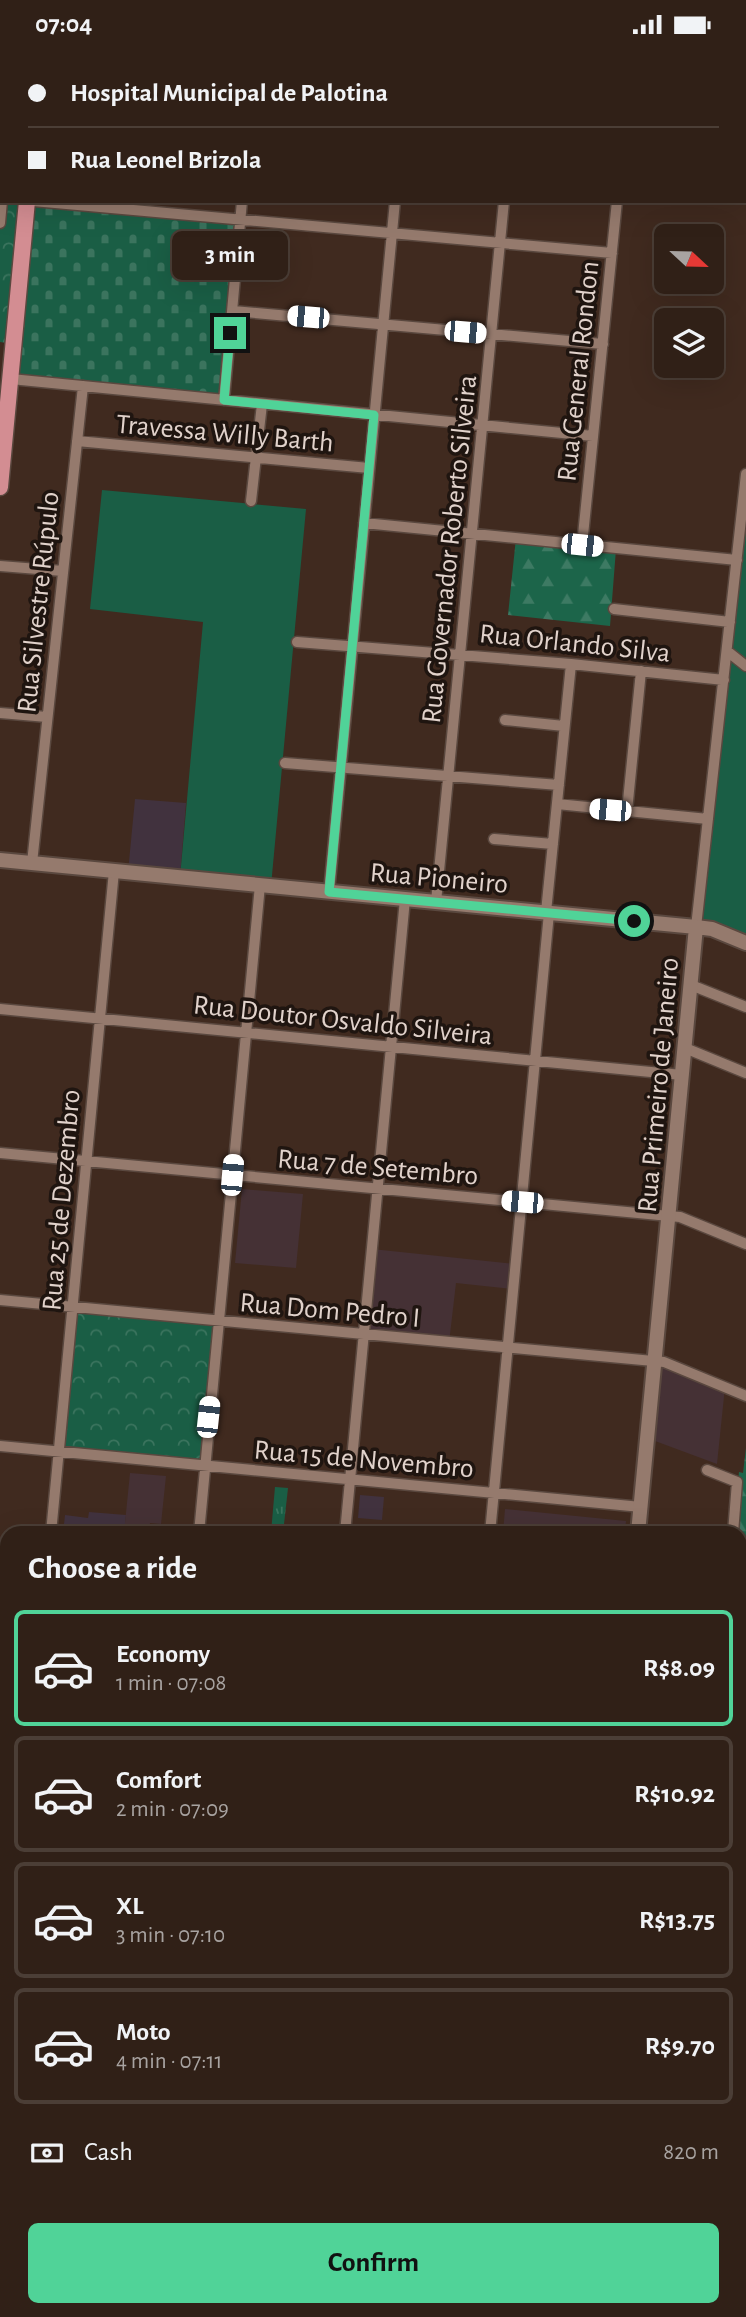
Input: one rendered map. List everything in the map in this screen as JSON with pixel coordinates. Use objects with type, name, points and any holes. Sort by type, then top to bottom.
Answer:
[{"type":"main road","points":[[0,487],[11,379],[7,343],[27,203]]},
{"type":"street","points":[[0,223],[2,203]]},
{"type":"street","points":[[56,203],[612,253]]},
{"type":"street","points":[[224,400],[242,203]]},
{"type":"street","points":[[329,892],[395,203]]},
{"type":"street","name":"Rua Governador Roberto Silveira","points":[[436,902],[504,203]]},
{"type":"street","name":"Rua General Rondon","points":[[582,545],[617,203]]},
{"type":"street","points":[[233,311],[603,344]]},
{"type":"street","points":[[11,379],[593,436]]},
{"type":"street","name":"Rua Silvestre Rúpulo","points":[[32,863],[83,386]]},
{"type":"street","points":[[251,501],[262,404]]},
{"type":"street","name":"Travessa Willy Barth","points":[[77,441],[369,468]]},
{"type":"street","name":"Rua Primeiro de Janeiro","points":[[639,1526],[659,1362],[669,1216],[696,927],[746,474]]},
{"type":"street","points":[[364,523],[737,560]]},
{"type":"street","points":[[0,566],[63,571]]},
{"type":"street","points":[[614,609],[730,622]]},
{"type":"street","name":"Rua Orlando Silva","points":[[297,642],[460,654],[723,680]]},
{"type":"street","points":[[727,651],[746,666]]},
{"type":"street","points":[[491,1526],[571,664]]},
{"type":"street","points":[[627,811],[641,671]]},
{"type":"street","points":[[0,713],[47,717]]},
{"type":"street","points":[[505,720],[564,726]]},
{"type":"street","points":[[285,763],[559,785]]},
{"type":"street","points":[[557,804],[708,819]]},
{"type":"street","points":[[494,839],[553,844]]},
{"type":"street","name":"Rua Pioneiro","points":[[0,860],[696,927],[712,929],[746,943]]},
{"type":"street","name":"Rua 25 de Dezembro","points":[[52,1526],[114,871]]},
{"type":"street","points":[[200,1526],[260,885]]},
{"type":"street","points":[[346,1526],[405,899]]},
{"type":"street","points":[[691,985],[746,1007]]},
{"type":"street","name":"Rua Doutor Osvaldo Silveira","points":[[0,1009],[682,1075]]},
{"type":"street","points":[[685,1048],[746,1073]]},
{"type":"street","name":"Rua 7 de Setembro","points":[[0,1153],[680,1217],[746,1244]]},
{"type":"street","name":"Rua Dom Pedro I","points":[[0,1300],[659,1362],[746,1396]]},
{"type":"street","name":"Rua 15 de Novembro","points":[[0,1446],[641,1507]]},
{"type":"street","points":[[708,1470],[737,1482],[734,1526]]},
{"type":"shaded area","points":[[135,799],[186,803],[180,877],[128,872]]},
{"type":"shaded area","points":[[242,1189],[303,1194],[296,1268],[235,1263]]},
{"type":"shaded area","points":[[372,1249],[516,1264],[513,1289],[456,1283],[449,1343],[364,1335]]},
{"type":"shaded area","points":[[655,1361],[725,1387],[717,1464],[647,1438]]},
{"type":"shaded area","points":[[130,1473],[166,1476],[161,1524],[125,1526]]},
{"type":"shaded area","points":[[360,1495],[384,1497],[382,1520],[358,1518]]},
{"type":"shaded area","points":[[505,1509],[626,1521],[626,1526],[504,1526]]},
{"type":"shaded area","points":[[89,1512],[126,1515],[125,1526],[64,1526],[65,1515],[88,1518]]},
{"type":"green space","points":[[2,203],[27,203],[14,344],[0,342]]},
{"type":"green space","points":[[27,203],[241,219],[224,400],[11,379]]},
{"type":"green space","points":[[746,474],[746,943],[696,927]]},
{"type":"green space","points":[[102,490],[306,509],[271,886],[180,877],[203,622],[90,609]]},
{"type":"green space","points":[[516,538],[616,549],[610,626],[508,615]]},
{"type":"green space","points":[[72,1307],[218,1321],[204,1465],[59,1452]]},
{"type":"green space","points":[[746,1448],[746,1526],[734,1526],[739,1472],[743,1473]]},
{"type":"green space","points":[[275,1487],[288,1488],[284,1526],[272,1526]]},
{"type":"route","points":[[230,333],[224,400],[374,415],[329,892],[634,921]]}]
